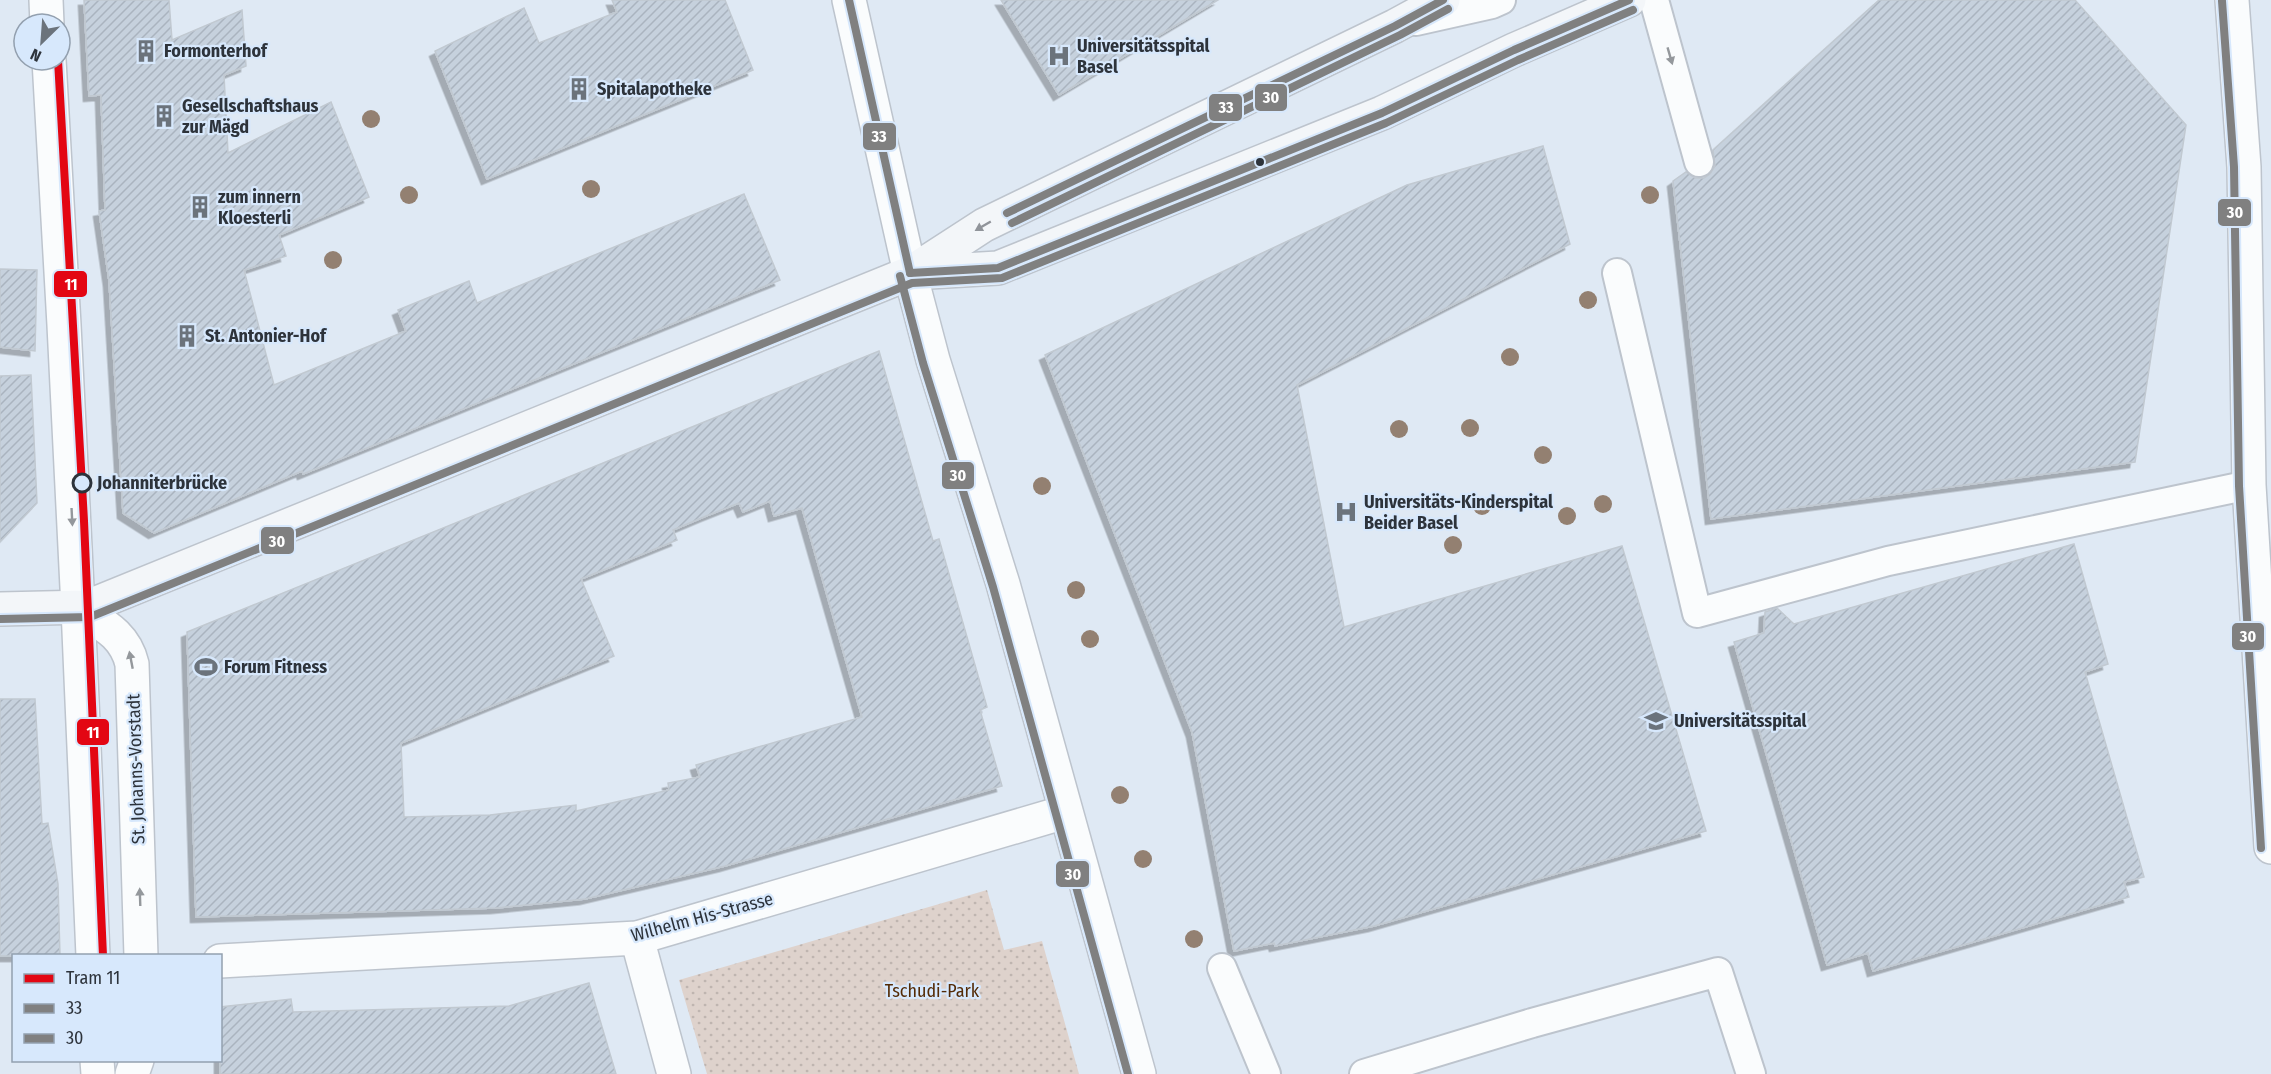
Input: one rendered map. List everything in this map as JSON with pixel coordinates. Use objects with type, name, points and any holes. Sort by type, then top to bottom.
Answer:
[{"type":"main road","points":[[0,609],[87,607],[910,273],[984,225],[1395,26],[1443,0]]},
{"type":"main road","points":[[910,273],[998,268],[1382,113],[1514,50],[1629,0]]},
{"type":"street","points":[[849,0],[910,273],[933,360],[1002,585],[1139,1074]]},
{"type":"street","points":[[2232,0],[2258,167],[2249,485],[2271,847]]},
{"type":"street","points":[[50,72],[78,608],[93,954]]},
{"type":"street","name":"St. Johanns-Vorstadt","points":[[78,608],[120,638],[129,650],[132,664],[141,954]]},
{"type":"street","name":"Wilhelm His-Strasse","points":[[222,961],[637,938],[1065,813]]},
{"type":"street","points":[[637,938],[674,1074]]},
{"type":"lane","points":[[1395,26],[1501,0]]},
{"type":"lane","points":[[1514,50],[1587,0]]},
{"type":"lane","points":[[1654,0],[1699,162]]},
{"type":"lane","points":[[1617,273],[1697,613],[1888,561],[2249,485]]},
{"type":"lane","points":[[1222,968],[1266,1074]]},
{"type":"lane","points":[[1364,1074],[1532,1023],[1718,972],[1750,1074]]},
{"type":"green space","name":"Tschudi-Park","points":[[987,890],[1004,950],[1042,941],[1079,1074],[707,1074],[679,980]]},
{"type":"building","points":[[84,0],[169,0],[172,40],[242,10],[246,66],[224,75],[228,153],[331,102],[369,197],[279,235],[286,256],[244,270],[274,385],[406,331],[398,310],[469,281],[477,303],[744,194],[780,280],[303,474],[302,471],[154,533],[123,513],[109,281],[99,211],[105,210],[101,95],[89,96]]},
{"type":"building","name":"Spitalapotheke","points":[[612,0],[725,0],[753,70],[487,179],[435,51],[524,8],[539,43],[617,12]]},
{"type":"building","name":"Universitätsspital Basel","points":[[1001,0],[1218,0],[1059,95]]},
{"type":"building","points":[[1879,0],[2075,0],[2186,125],[2135,462],[1711,519],[1673,181],[1686,172],[1695,178],[1704,178],[1710,174],[1715,166],[1713,150]]},
{"type":"building","points":[[1543,146],[1570,244],[1297,385],[1344,627],[1622,546],[1706,831],[1374,926],[1275,946],[1274,943],[1234,951],[1192,732],[1045,355],[1407,185]]},
{"type":"building","points":[[0,269],[37,270],[35,351],[0,347]]},
{"type":"building","points":[[879,351],[933,541],[939,539],[987,707],[980,710],[1002,786],[725,866],[585,899],[496,908],[196,917],[187,632]],"holes":[[[770,501],[774,516],[802,508],[862,717],[696,765],[700,777],[668,783],[669,790],[576,811],[576,805],[490,815],[404,817],[401,743],[614,656],[581,579],[677,540],[673,530],[739,503],[743,512]]]},
{"type":"building","points":[[31,375],[37,503],[0,542],[0,376]]},
{"type":"building","points":[[2074,544],[2108,664],[2085,672],[2144,877],[2124,882],[2129,897],[1873,971],[1868,953],[1827,965],[1734,642],[1764,633],[1765,612],[1777,608],[1794,624]]},
{"type":"building","points":[[0,699],[35,699],[42,824],[48,823],[58,884],[60,954],[0,956]]},
{"type":"building","points":[[589,983],[616,1074],[220,1074],[222,1007],[291,999],[293,1012],[509,1006]]},
{"type":"tram line","name":"11","points":[[59,72],[84,521],[103,954]]},
{"type":"transit line","name":"33","points":[[849,0],[910,273]]},
{"type":"transit line","name":"33","points":[[1007,213],[1395,26],[1443,0]]},
{"type":"transit line","name":"33","points":[[910,273],[998,268],[1382,113],[1514,50],[1629,0]]},
{"type":"transit line","name":"30","points":[[2222,1],[2234,167],[2239,486],[2261,848]]},
{"type":"transit line","name":"30","points":[[1012,223],[1400,35],[1448,9]]},
{"type":"transit line","name":"30","points":[[0,619],[90,617],[912,283],[1002,278],[1386,123],[1518,60],[1633,10]]},
{"type":"transit line","name":"30","points":[[900,276],[923,363],[993,587],[1128,1074]]},
{"type":"place","name":"Formonterhof","points":[[146,51]]},
{"type":"place","name":"Universitätsspital Basel","points":[[1059,56]]},
{"type":"place","name":"Spitalapotheke","points":[[579,89]]},
{"type":"place","name":"Gesellschaftshaus zur Mägd","points":[[164,116]]},
{"type":"place","name":"zum innern Kloesterli","points":[[200,207]]},
{"type":"place","name":"St. Antonier-Hof","points":[[187,336]]},
{"type":"place","name":"Johanniterbrücke","points":[[82,483]]},
{"type":"place","name":"Universitäts-Kinderspital Beider Basel","points":[[1346,512]]},
{"type":"place","name":"Forum Fitness","points":[[206,667]]},
{"type":"place","name":"Universitätsspital","points":[[1656,721]]}]
